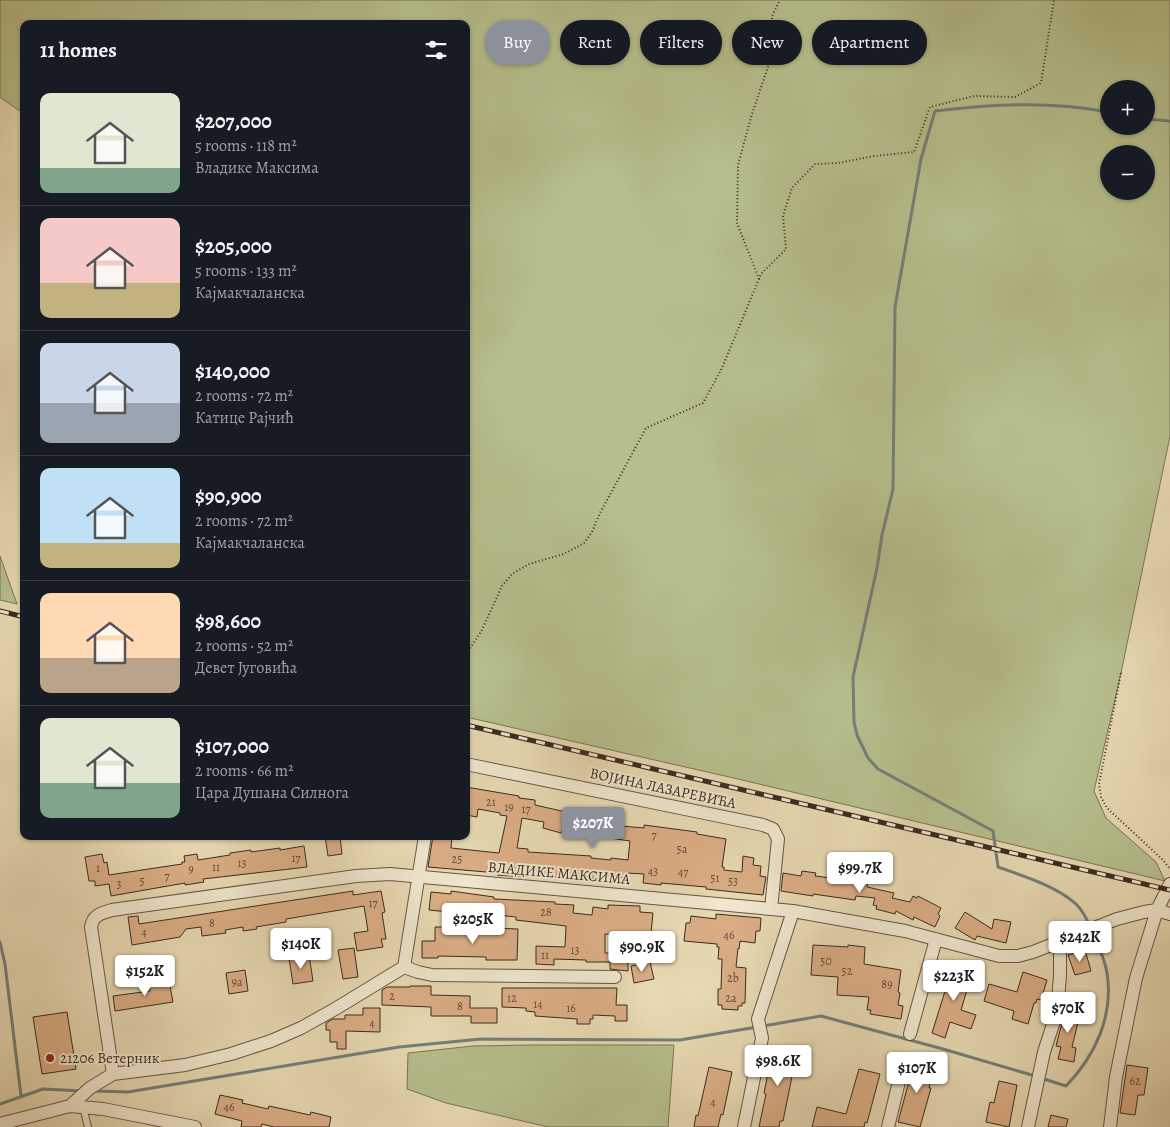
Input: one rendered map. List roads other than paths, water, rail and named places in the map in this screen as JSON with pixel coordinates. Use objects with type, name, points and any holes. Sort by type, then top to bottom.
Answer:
[{"type":"street","name":"ВОЈИНА ЛАЗАРЕВИЋА","points":[[470,765],[754,823],[772,829],[778,839],[771,909]]},
{"type":"street","points":[[0,1124],[81,1099],[113,1074],[185,1064],[231,1054],[271,1041],[301,1028],[404,967],[424,840]]},
{"type":"street","name":"ВЛАДИКЕ МАКСИМА","points":[[113,1074],[91,927],[92,920],[96,916],[112,910],[356,876],[390,874],[793,911],[906,931],[999,956],[1018,956],[1090,931],[1117,919],[1144,912],[1164,912]]},
{"type":"street","points":[[1110,1127],[1116,1077],[1136,978],[1164,912],[1170,884]]},
{"type":"street","points":[[744,1127],[762,1038],[758,1019],[793,911]]},
{"type":"street","points":[[910,1034],[936,939]]},
{"type":"street","points":[[1028,1127],[1044,1052],[1057,1012],[1060,942]]},
{"type":"street","points":[[404,967],[432,974],[615,977]]},
{"type":"street","points":[[888,1127],[904,1061]]},
{"type":"street","points":[[81,1099],[103,1109],[195,1127]]},
{"type":"lane","points":[[81,1099],[88,1127]]},
{"type":"waterway","points":[[1090,927],[1076,904],[1059,892],[1039,882],[998,867],[993,831],[878,769],[868,758],[857,735],[854,722],[853,677],[893,489],[895,307],[921,159],[935,111],[1022,105],[1065,106],[1100,111]]},
{"type":"waterway","points":[[1155,120],[1170,121]]},
{"type":"waterway","points":[[1041,1078],[1066,1086],[1086,1062],[1100,1034],[1108,1005],[1107,973],[1093,933]]},
{"type":"waterway","points":[[0,942],[5,964],[21,1096]]},
{"type":"waterway","points":[[763,1026],[821,1016],[1035,1076]]},
{"type":"waterway","points":[[93,1091],[128,1092],[399,1047],[481,1039],[680,1040],[757,1027]]},
{"type":"waterway","points":[[0,1104],[43,1089],[82,1091]]},
{"type":"railway","points":[[0,611],[20,616]]},
{"type":"railway","points":[[470,726],[1170,890]]},
{"type":"place","name":"21206 Ветерник","points":[[50,1058]]}]
